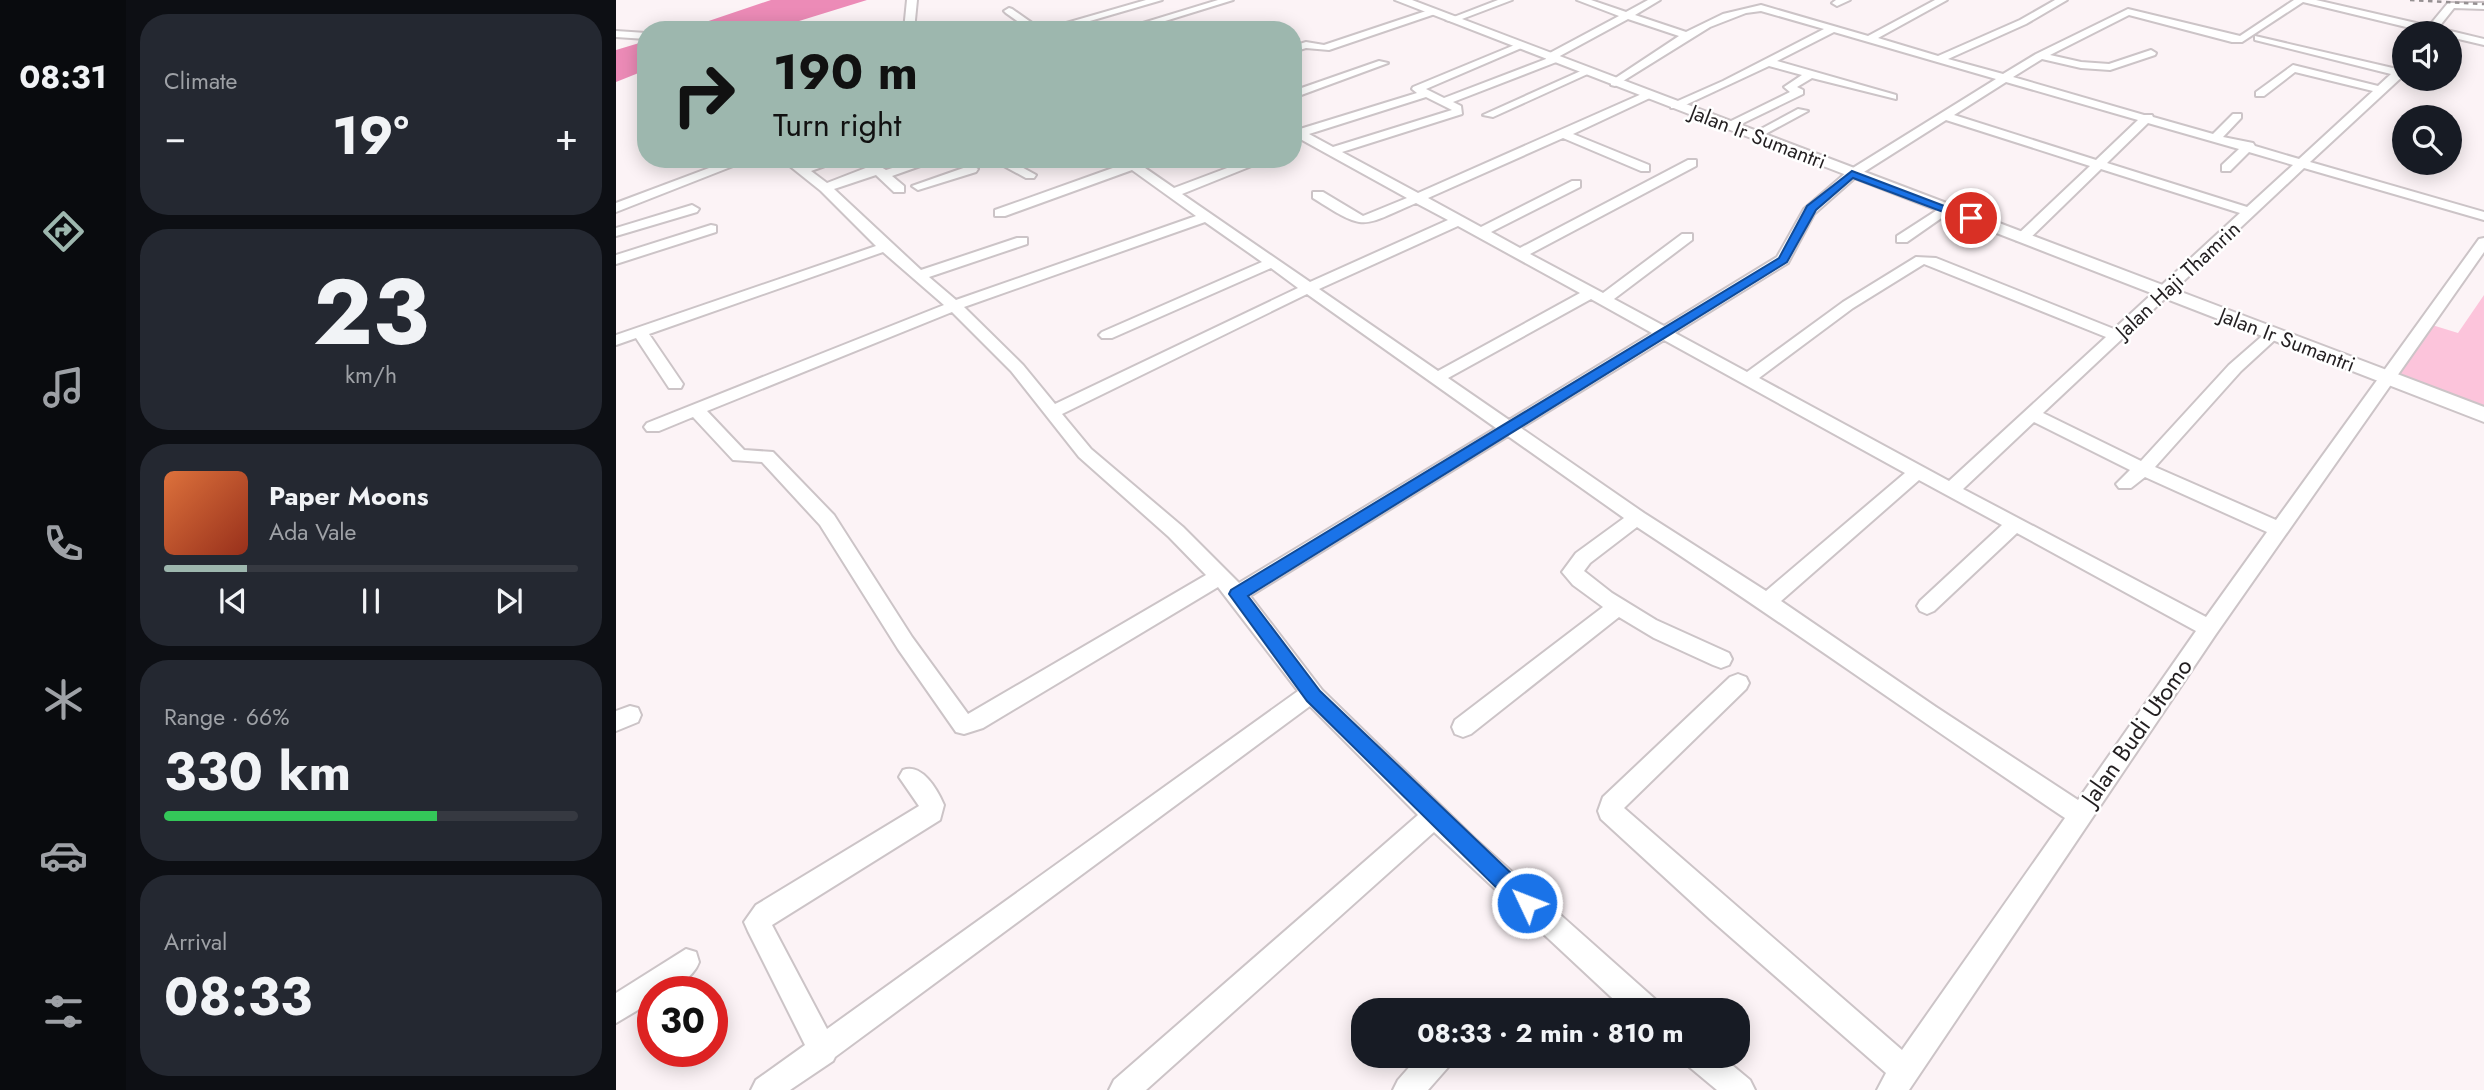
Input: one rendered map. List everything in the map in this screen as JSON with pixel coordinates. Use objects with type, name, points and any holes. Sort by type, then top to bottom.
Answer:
[{"type":"main road","name":"Jalan Ir Sumantri","points":[[1401,0],[2484,415]]},
{"type":"street","points":[[910,21],[912,0]]},
{"type":"street","points":[[1080,21],[1157,0],[1184,13]]},
{"type":"street","points":[[1156,21],[1228,0]]},
{"type":"street","points":[[1451,20],[1507,0]]},
{"type":"street","points":[[1582,0],[1688,36]]},
{"type":"street","points":[[1443,102],[1552,58],[1655,0]]},
{"type":"street","points":[[1615,83],[1688,36],[1769,0]]},
{"type":"street","points":[[1871,38],[1942,0]]},
{"type":"street","points":[[1941,58],[2023,22],[2062,0]]},
{"type":"street","points":[[1237,594],[1783,260],[1811,209],[1852,174],[2040,56],[2128,12],[2232,39],[2242,39],[2302,0],[2392,21]]},
{"type":"street","points":[[1738,4],[1871,38],[2484,216]]},
{"type":"street","points":[[2446,21],[2450,5],[2484,6]]},
{"type":"street","points":[[1009,11],[1024,21]]},
{"type":"street","points":[[1302,46],[1325,48],[1432,12]]},
{"type":"street","points":[[1675,106],[1835,28]]},
{"type":"street","points":[[616,34],[637,35]]},
{"type":"street","points":[[2462,36],[2483,40]]},
{"type":"street","points":[[2259,38],[2392,68]]},
{"type":"street","points":[[1333,151],[1458,112],[1457,108],[1417,89],[1521,46]]},
{"type":"street","points":[[2040,56],[2081,65],[2110,67],[2151,53]]},
{"type":"street","points":[[1768,62],[1892,97]]},
{"type":"street","points":[[1302,92],[1383,63]]},
{"type":"street","points":[[2260,94],[2293,68],[2382,90]]},
{"type":"street","points":[[1489,116],[1587,72]]},
{"type":"street","points":[[1729,126],[1799,92],[1788,87],[1811,75]]},
{"type":"street","name":"Jalan Haji Thamrin","points":[[1951,490],[2392,80]]},
{"type":"street","points":[[1302,137],[1425,94]]},
{"type":"street","points":[[1318,195],[1360,220],[1419,198],[1648,96]]},
{"type":"street","points":[[1754,136],[1802,111]]},
{"type":"street","points":[[1946,116],[2249,212]]},
{"type":"street","points":[[2217,137],[2237,116]]},
{"type":"street","points":[[2022,238],[2148,117]]},
{"type":"street","points":[[1563,134],[1645,168]]},
{"type":"street","points":[[1302,139],[1333,151],[1951,490],[2209,628]]},
{"type":"street","points":[[2226,168],[2249,146]]},
{"type":"street","points":[[1520,254],[1692,163]]},
{"type":"street","points":[[616,208],[722,168]]},
{"type":"street","points":[[800,168],[825,188],[885,247],[954,306],[1017,368],[1085,453],[1176,532],[1221,576],[1311,693],[1466,847],[1632,998]]},
{"type":"street","points":[[825,188],[879,168],[899,189]]},
{"type":"street","points":[[934,168],[942,178]]},
{"type":"street","points":[[1014,168],[1030,176]]},
{"type":"street","points":[[1000,213],[1114,168]]},
{"type":"street","points":[[1134,168],[1637,518],[1767,601],[1928,715],[2081,815]]},
{"type":"street","points":[[1173,194],[1240,168]]},
{"type":"street","points":[[918,186],[972,169]]},
{"type":"street","points":[[1481,232],[1576,184]]},
{"type":"street","points":[[616,260],[715,233],[671,188]]},
{"type":"street","points":[[616,232],[692,209]]},
{"type":"street","points":[[1902,239],[1945,209]]},
{"type":"street","points":[[653,426],[954,306],[1205,217]]},
{"type":"street","points":[[1052,412],[1308,289],[1460,220]]},
{"type":"street","points":[[1436,378],[1597,296],[1687,237]]},
{"type":"street","points":[[919,275],[1022,241]]},
{"type":"street","name":"Jalan Budi Utomo","points":[[1899,1081],[2209,628],[2389,379],[2484,242]]},
{"type":"street","points":[[616,340],[885,247]]},
{"type":"street","points":[[1748,379],[1848,305],[1922,260],[1931,261],[2118,337]]},
{"type":"street","points":[[1107,335],[1271,263]]},
{"type":"street","points":[[639,331],[675,384]]},
{"type":"street","points":[[2125,484],[2235,368],[2273,334]]},
{"type":"street","points":[[695,409],[739,456],[767,456],[827,520],[905,643],[964,725],[1221,576]]},
{"type":"street","points":[[2033,415],[2280,530]]},
{"type":"street","points":[[1767,601],[1918,471]]},
{"type":"street","points":[[1637,518],[1571,569],[1573,575],[1672,637],[1698,645],[1721,659]]},
{"type":"street","points":[[1927,606],[2015,524]]},
{"type":"street","points":[[1463,727],[1619,606]]},
{"type":"street","points":[[1738,683],[1611,806],[1610,811],[1899,1081]]},
{"type":"street","points":[[766,1090],[1311,693]]},
{"type":"street","points":[[822,1051],[757,922],[765,914],[931,812],[932,805],[911,777]]},
{"type":"street","points":[[1124,1090],[1436,815]]},
{"type":"street","points":[[616,1009],[686,962]]},
{"type":"street","points":[[1408,1090],[1428,1068]]},
{"type":"street","points":[[1713,1068],[1740,1090]]},
{"type":"shaded area","points":[[771,0],[867,0],[799,21],[709,21]]},
{"type":"shaded area","points":[[637,44],[637,74],[616,82],[616,50]]},
{"type":"shaded area","points":[[2484,295],[2484,411],[2396,377],[2432,325],[2458,333]]},
{"type":"railway","points":[[2410,0],[2484,4]]},
{"type":"route","points":[[1527,903],[1466,847],[1314,696],[1237,594],[1783,260],[1811,209],[1852,174],[1971,218]]}]
